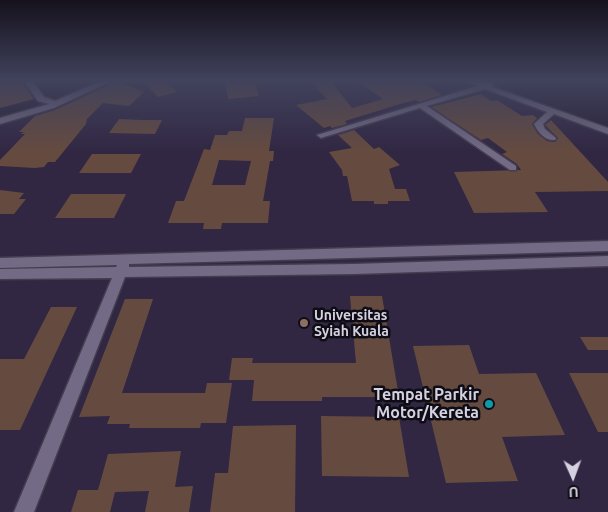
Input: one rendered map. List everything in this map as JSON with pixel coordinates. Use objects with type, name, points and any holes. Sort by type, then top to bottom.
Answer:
[{"type":"street","points":[[0,116],[44,104]]},
{"type":"street","points":[[0,121],[56,104]]},
{"type":"street","points":[[321,135],[424,104]]},
{"type":"street","points":[[535,104],[608,130]]},
{"type":"street","points":[[537,104],[608,130]]},
{"type":"street","points":[[420,105],[513,168]]},
{"type":"street","points":[[552,138],[542,131],[538,124],[553,111]]},
{"type":"street","points":[[0,274],[123,266],[500,249],[607,247]]},
{"type":"street","points":[[500,249],[508,264]]},
{"type":"street","points":[[0,262],[123,266],[508,264],[608,261]]},
{"type":"street","points":[[24,512],[123,266]]},
{"type":"shaded area","name":"Universitas Syiah Kuala","points":[[61,104],[527,104],[608,134],[608,512],[0,512],[0,121]]},
{"type":"building","points":[[0,104],[16,104],[0,108]]},
{"type":"building","points":[[68,104],[102,104],[87,119],[86,124],[55,162],[48,162],[44,167],[35,168],[0,166],[0,160],[25,134],[21,134],[24,132],[19,132],[35,116]]},
{"type":"building","points":[[111,104],[131,104],[129,106]]},
{"type":"building","points":[[349,104],[352,108],[366,104],[400,104],[345,121],[347,124],[332,128],[330,126],[324,128],[296,105]]},
{"type":"building","points":[[443,104],[503,104],[522,116],[533,115],[537,118],[532,124],[538,134],[547,141],[555,142],[558,138],[545,125],[551,120],[608,182],[608,191],[535,192],[548,212],[474,213],[454,172],[521,170],[517,164],[502,154],[507,152],[488,138],[481,140],[431,107]]},
{"type":"building","points":[[245,118],[274,118],[269,151],[274,151],[273,161],[270,161],[263,201],[270,201],[268,223],[222,223],[221,229],[203,229],[204,223],[168,223],[176,201],[184,201],[204,149],[210,150],[215,135],[227,135],[229,131],[242,131]],"holes":[[[219,160],[251,161],[245,185],[212,185]]]},
{"type":"building","points":[[119,119],[162,120],[155,134],[109,133]]},
{"type":"building","points":[[354,130],[374,149],[379,147],[400,165],[389,169],[395,189],[406,189],[410,201],[388,201],[388,204],[374,204],[374,201],[352,201],[347,176],[343,176],[342,170],[329,152],[352,148],[338,135]]},
{"type":"building","points":[[92,154],[141,154],[131,173],[79,173]]},
{"type":"building","points":[[0,190],[24,193],[19,199],[26,199],[14,214],[0,214]]},
{"type":"building","points":[[71,194],[126,194],[114,218],[55,218]]},
{"type":"building","points":[[350,296],[382,296],[399,397],[322,397],[322,401],[252,401],[254,380],[229,380],[232,358],[253,358],[252,363],[356,363]]},
{"type":"building","points":[[125,299],[153,299],[122,393],[205,393],[207,383],[232,383],[226,423],[201,423],[200,428],[129,428],[130,424],[107,424],[110,416],[79,417]]},
{"type":"building","points":[[51,307],[77,307],[20,430],[0,430],[0,359],[24,359]]},
{"type":"building","points":[[580,337],[608,337],[608,350],[588,350]]},
{"type":"building","name":"Tempat Parkir Motor/Kereta","points":[[469,345],[479,374],[536,373],[565,435],[502,437],[518,481],[446,483],[413,346]]},
{"type":"building","points":[[569,373],[608,373],[608,432],[598,432]]},
{"type":"building","points":[[321,416],[399,417],[409,477],[322,476]]},
{"type":"building","points":[[296,425],[295,512],[210,512],[215,473],[228,473],[233,426]]},
{"type":"building","points":[[181,451],[175,487],[193,486],[189,512],[145,512],[149,491],[115,492],[110,512],[71,512],[78,490],[98,490],[108,454]]},
{"type":"place","name":"Universitas Syiah Kuala","points":[[304,323]]},
{"type":"place","name":"Tempat Parkir Motor/Kereta","points":[[489,404]]}]
